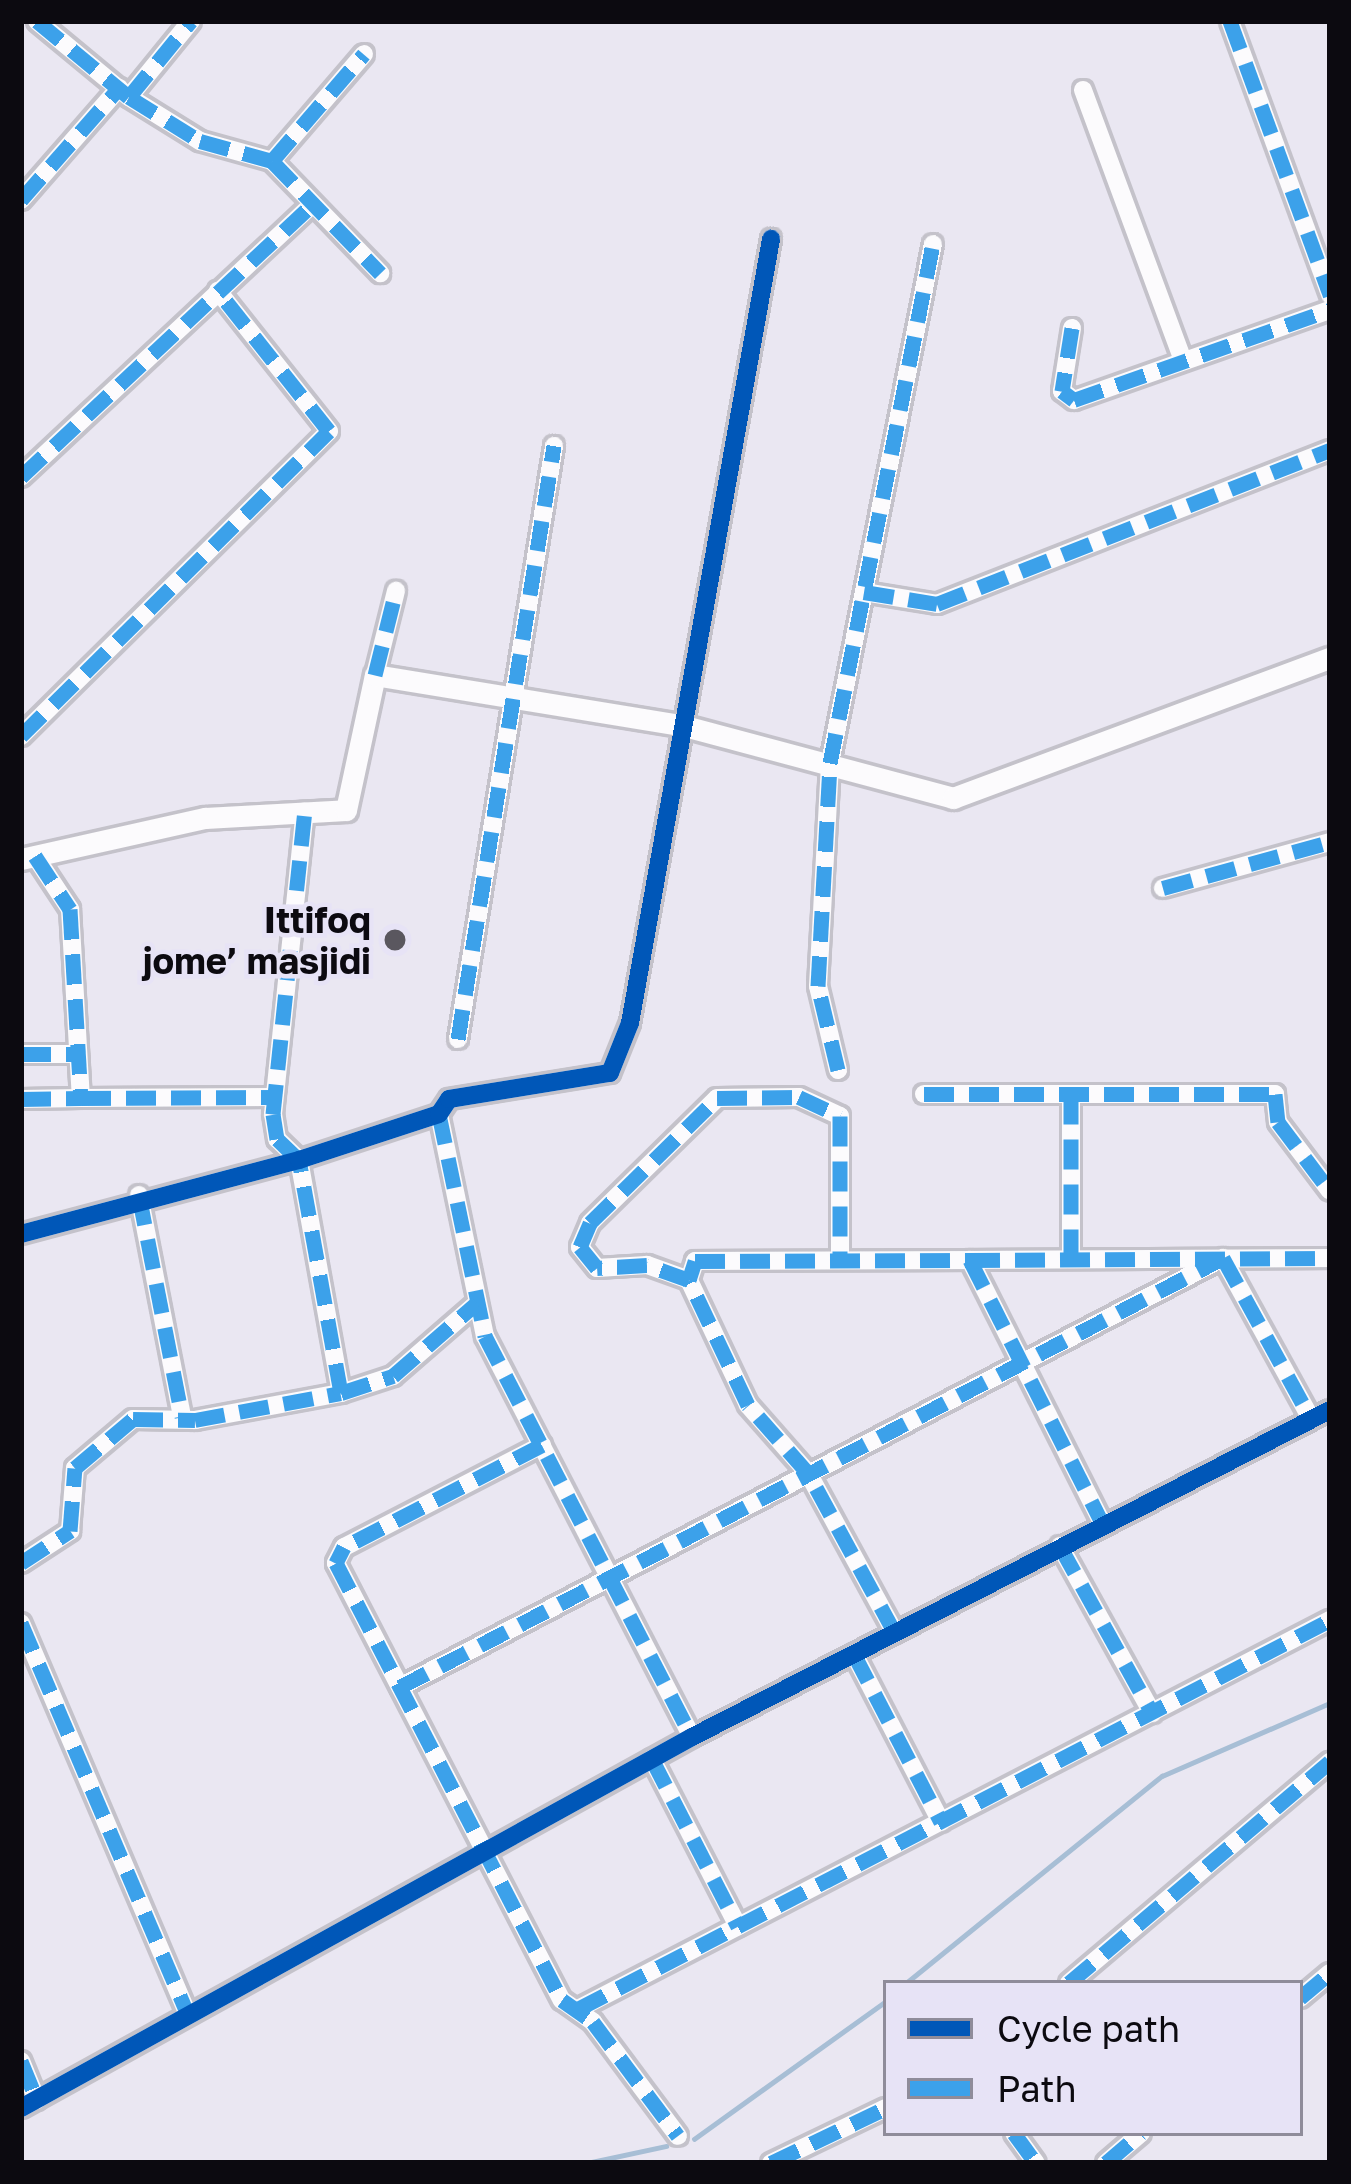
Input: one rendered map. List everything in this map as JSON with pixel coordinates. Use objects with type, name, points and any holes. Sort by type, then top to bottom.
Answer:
[{"type":"street","points":[[37,21],[124,93],[200,141],[272,161],[310,207],[380,273]]},
{"type":"street","points":[[21,200],[104,104],[124,93],[186,28],[163,21]]},
{"type":"street","points":[[1230,21],[1330,295]]},
{"type":"street","points":[[272,161],[364,54]]},
{"type":"street","points":[[1083,90],[1183,361]]},
{"type":"street","points":[[21,477],[310,207]]},
{"type":"street","points":[[21,1234],[139,1195],[298,1160],[439,1114],[449,1099],[610,1073],[623,1053],[771,239]]},
{"type":"street","points":[[838,1070],[818,986],[830,763],[933,244]]},
{"type":"street","points":[[21,736],[329,431],[218,292]]},
{"type":"street","points":[[1072,328],[1069,399],[1330,310]]},
{"type":"street","points":[[458,1039],[554,446]]},
{"type":"street","points":[[864,592],[938,604],[1330,450]]},
{"type":"street","points":[[81,1098],[70,909],[28,858],[205,818],[346,810],[396,591]]},
{"type":"street","points":[[375,675],[681,725],[976,796],[1330,658]]},
{"type":"street","points":[[305,812],[274,1097],[277,1139],[298,1160],[340,1393]]},
{"type":"street","points":[[1163,888],[1330,842]]},
{"type":"street","points":[[21,1054],[77,1054]]},
{"type":"street","points":[[925,1094],[1275,1094],[1278,1122],[1330,1191]]},
{"type":"street","points":[[1071,1094],[1071,1259]]},
{"type":"street","points":[[21,1099],[274,1097]]},
{"type":"street","points":[[840,1260],[841,1116],[800,1097],[717,1098],[590,1223],[580,1247],[597,1268],[647,1265],[689,1280],[765,1432],[808,1473],[895,1633]]},
{"type":"street","points":[[439,1114],[477,1303],[542,1445],[692,1737]]},
{"type":"street","points":[[139,1195],[182,1417]]},
{"type":"street","points":[[400,1687],[1223,1258]]},
{"type":"street","points":[[1223,1258],[1311,1419]]},
{"type":"street","points":[[689,1280],[702,1261],[1330,1258]]},
{"type":"street","points":[[970,1260],[1102,1524]]},
{"type":"street","points":[[21,1563],[73,1526],[75,1468],[133,1419],[182,1417],[340,1393],[393,1376],[477,1303]]},
{"type":"street","points":[[21,2061],[29,2104],[692,1737],[1330,1409]]},
{"type":"street","points":[[542,1445],[338,1552],[400,1687],[562,2000],[578,2009],[678,2136]]},
{"type":"street","points":[[1060,1546],[1152,1713]]},
{"type":"street","points":[[578,2009],[1330,1620]]},
{"type":"street","points":[[21,1623],[188,2014]]},
{"type":"street","points":[[854,1654],[941,1822]]},
{"type":"street","points":[[652,1759],[738,1926]]},
{"type":"street","points":[[1073,1980],[1329,1765]]},
{"type":"street","points":[[1303,1996],[1330,1973]]},
{"type":"street","points":[[771,2163],[883,2109]]},
{"type":"street","points":[[1016,2136],[1036,2163]]},
{"type":"street","points":[[1106,2163],[1138,2136]]},
{"type":"waterway","points":[[910,1980],[1162,1776],[1330,1703]]},
{"type":"waterway","points":[[694,2139],[883,2003]]},
{"type":"waterway","points":[[587,2163],[666,2146]]},
{"type":"marked path","points":[[37,21],[129,97],[191,21]]},
{"type":"marked path","points":[[1230,21],[1330,295]]},
{"type":"marked path","points":[[272,161],[364,54]]},
{"type":"marked path","points":[[21,200],[119,88]]},
{"type":"marked path","points":[[129,97],[200,141],[272,161],[380,273]]},
{"type":"marked path","points":[[21,477],[310,207]]},
{"type":"marked path","points":[[838,1070],[818,986],[830,763],[933,244]]},
{"type":"marked path","points":[[21,736],[329,431],[218,291]]},
{"type":"marked path","points":[[1072,328],[1062,391],[1074,400],[1330,310]]},
{"type":"marked path","points":[[458,1039],[554,446]]},
{"type":"marked path","points":[[864,592],[937,604],[1330,450]]},
{"type":"marked path","points":[[375,675],[396,591]]},
{"type":"marked path","points":[[21,1563],[70,1531],[75,1468],[133,1419],[195,1420],[341,1393],[299,1160],[277,1139],[273,1114],[305,812]]},
{"type":"marked path","points":[[1163,888],[1330,842]]},
{"type":"marked path","points":[[35,856],[70,909],[81,1098],[274,1097]]},
{"type":"marked path","points":[[21,1054],[77,1054]]},
{"type":"marked path","points":[[924,1094],[1275,1094],[1278,1122],[1330,1191]]},
{"type":"marked path","points":[[1071,1094],[1071,1259]]},
{"type":"marked path","points":[[689,1280],[647,1265],[597,1268],[580,1247],[590,1223],[717,1098],[799,1097],[840,1116],[840,1260]]},
{"type":"marked path","points":[[21,1099],[81,1098]]},
{"type":"marked path","points":[[439,1114],[485,1336],[692,1737]]},
{"type":"marked path","points":[[139,1195],[182,1417]]},
{"type":"marked path","points":[[400,1687],[1223,1258],[1311,1419]]},
{"type":"marked path","points":[[970,1260],[1330,1258]]},
{"type":"marked path","points":[[895,1633],[808,1473],[748,1405],[689,1280],[695,1261],[970,1260],[1103,1524]]},
{"type":"marked path","points":[[341,1393],[393,1376],[477,1303]]},
{"type":"marked path","points":[[542,1445],[344,1547],[336,1563],[562,2000],[593,2022],[678,2136]]},
{"type":"marked path","points":[[1060,1546],[1152,1713]]},
{"type":"marked path","points":[[578,2009],[1330,1620]]},
{"type":"marked path","points":[[21,1623],[188,2014]]},
{"type":"marked path","points":[[854,1654],[941,1822]]},
{"type":"marked path","points":[[652,1759],[738,1926]]},
{"type":"marked path","points":[[1073,1980],[1330,1762]]},
{"type":"marked path","points":[[1303,1996],[1330,1973]]},
{"type":"marked path","points":[[21,2061],[37,2100]]},
{"type":"marked path","points":[[771,2163],[883,2109]]},
{"type":"marked path","points":[[1016,2136],[1036,2163]]},
{"type":"marked path","points":[[1106,2163],[1138,2136]]},
{"type":"cycle path","points":[[21,1234],[299,1160],[439,1114],[449,1099],[610,1073],[630,1023],[771,239]]},
{"type":"cycle path","points":[[21,2108],[692,1737],[1330,1410]]},
{"type":"place","name":"Ittifoq jome’ masjidi","points":[[395,940]]}]
